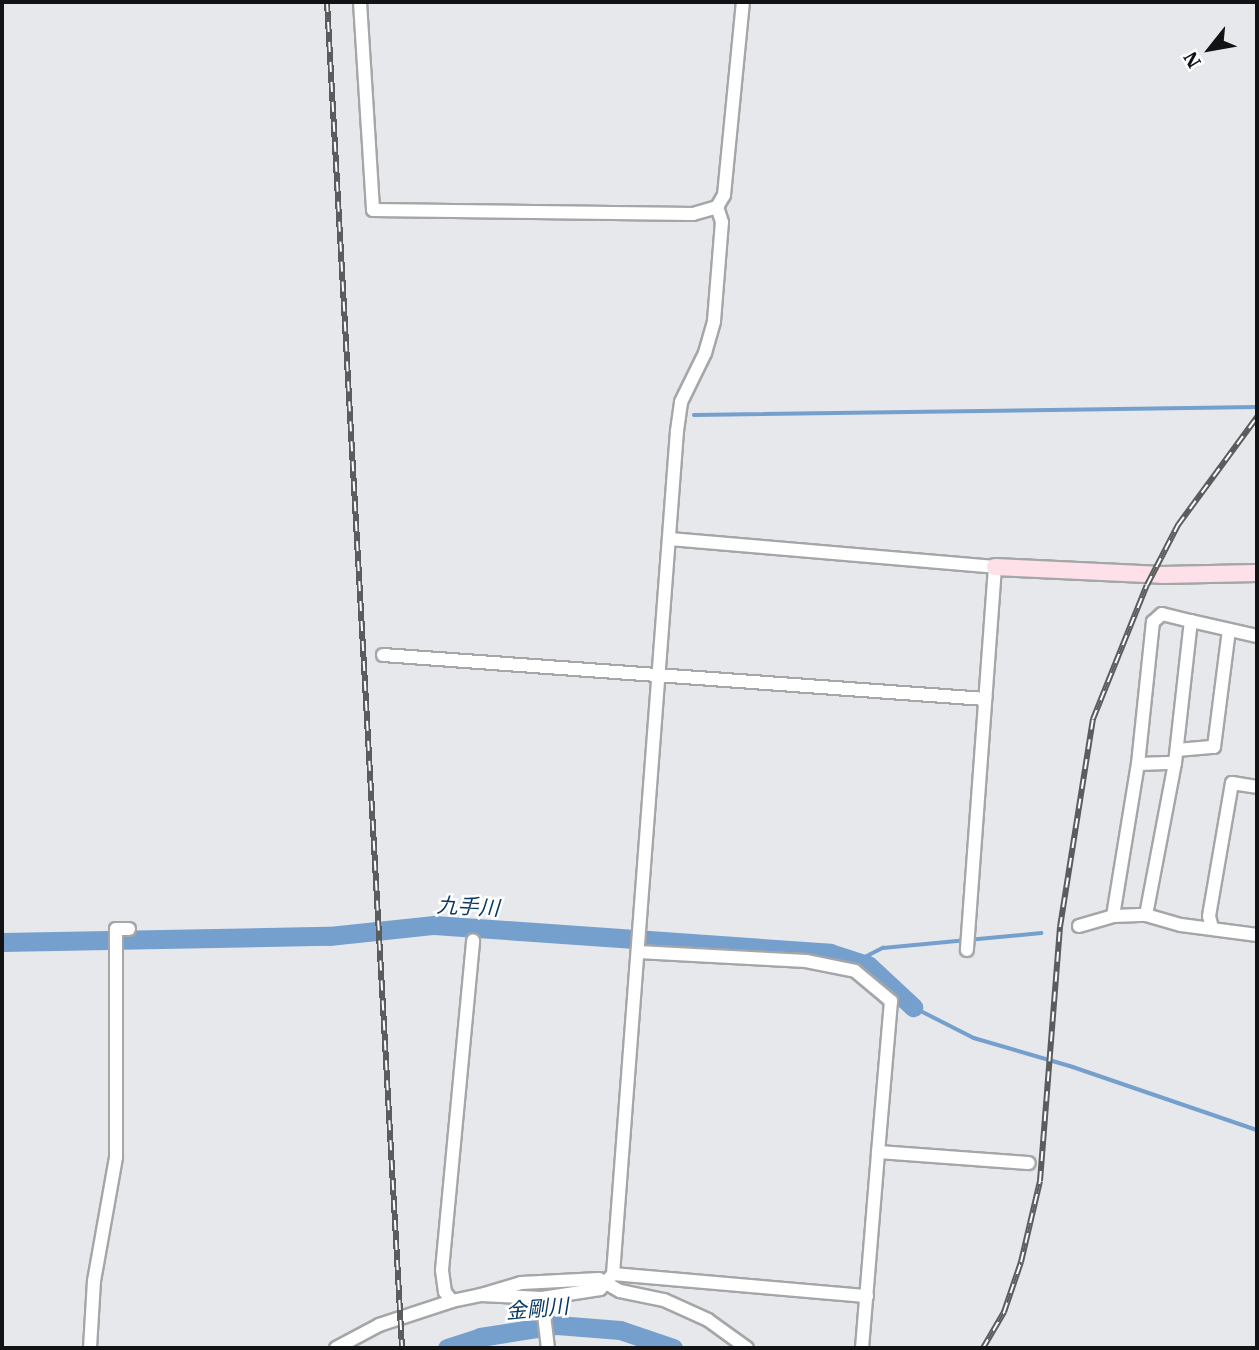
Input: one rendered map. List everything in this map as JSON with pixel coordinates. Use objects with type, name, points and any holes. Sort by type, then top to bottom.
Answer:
[{"type":"street","points":[[360,2],[373,210],[693,214],[717,207],[724,195],[743,2]]},
{"type":"street","points":[[611,1279],[681,402],[705,353],[714,320],[722,222],[717,207]]},
{"type":"street","points":[[670,540],[995,567],[1162,575],[1257,573]]},
{"type":"street","points":[[967,950],[995,567]]},
{"type":"street","points":[[1113,916],[1138,764],[1153,622],[1162,614],[1257,636]]},
{"type":"street","points":[[1146,915],[1176,756],[1191,621]]},
{"type":"street","points":[[1138,764],[1214,747],[1223,646],[1229,630]]},
{"type":"street","points":[[383,655],[659,678],[985,699]]},
{"type":"street","points":[[1212,928],[1209,916],[1232,783],[1257,787]]},
{"type":"street","points":[[1079,926],[1113,916],[1146,915],[1257,935]]},
{"type":"street","points":[[90,1348],[94,1281],[116,1157],[116,929],[129,929]]},
{"type":"street","points":[[452,1300],[445,1292],[443,1270],[473,940]]},
{"type":"street","points":[[638,952],[834,965],[855,971],[891,1001],[862,1348]]},
{"type":"street","points":[[878,1152],[1029,1163]]},
{"type":"street","points":[[336,1348],[379,1325],[452,1300],[521,1283],[579,1277],[867,1296]]},
{"type":"street","points":[[481,1294],[542,1302],[611,1279],[708,1320],[747,1348]]},
{"type":"street","points":[[542,1302],[548,1348]]},
{"type":"waterway","points":[[694,415],[1257,407]]},
{"type":"waterway","name":"九手川","points":[[2,942],[329,936],[434,925],[830,953],[868,965],[913,1007]]},
{"type":"waterway","points":[[859,960],[883,948],[1041,933]]},
{"type":"waterway","points":[[913,1007],[974,1038],[1073,1067],[1257,1130]]},
{"type":"waterway","name":"金剛川","points":[[447,1348],[480,1337],[557,1325],[620,1330],[673,1348]]},
{"type":"railway","points":[[327,2],[402,1348]]},
{"type":"railway","points":[[983,1348],[1004,1312],[1021,1262],[1040,1181],[1060,927],[1093,719],[1147,585],[1178,525],[1257,417]]}]
